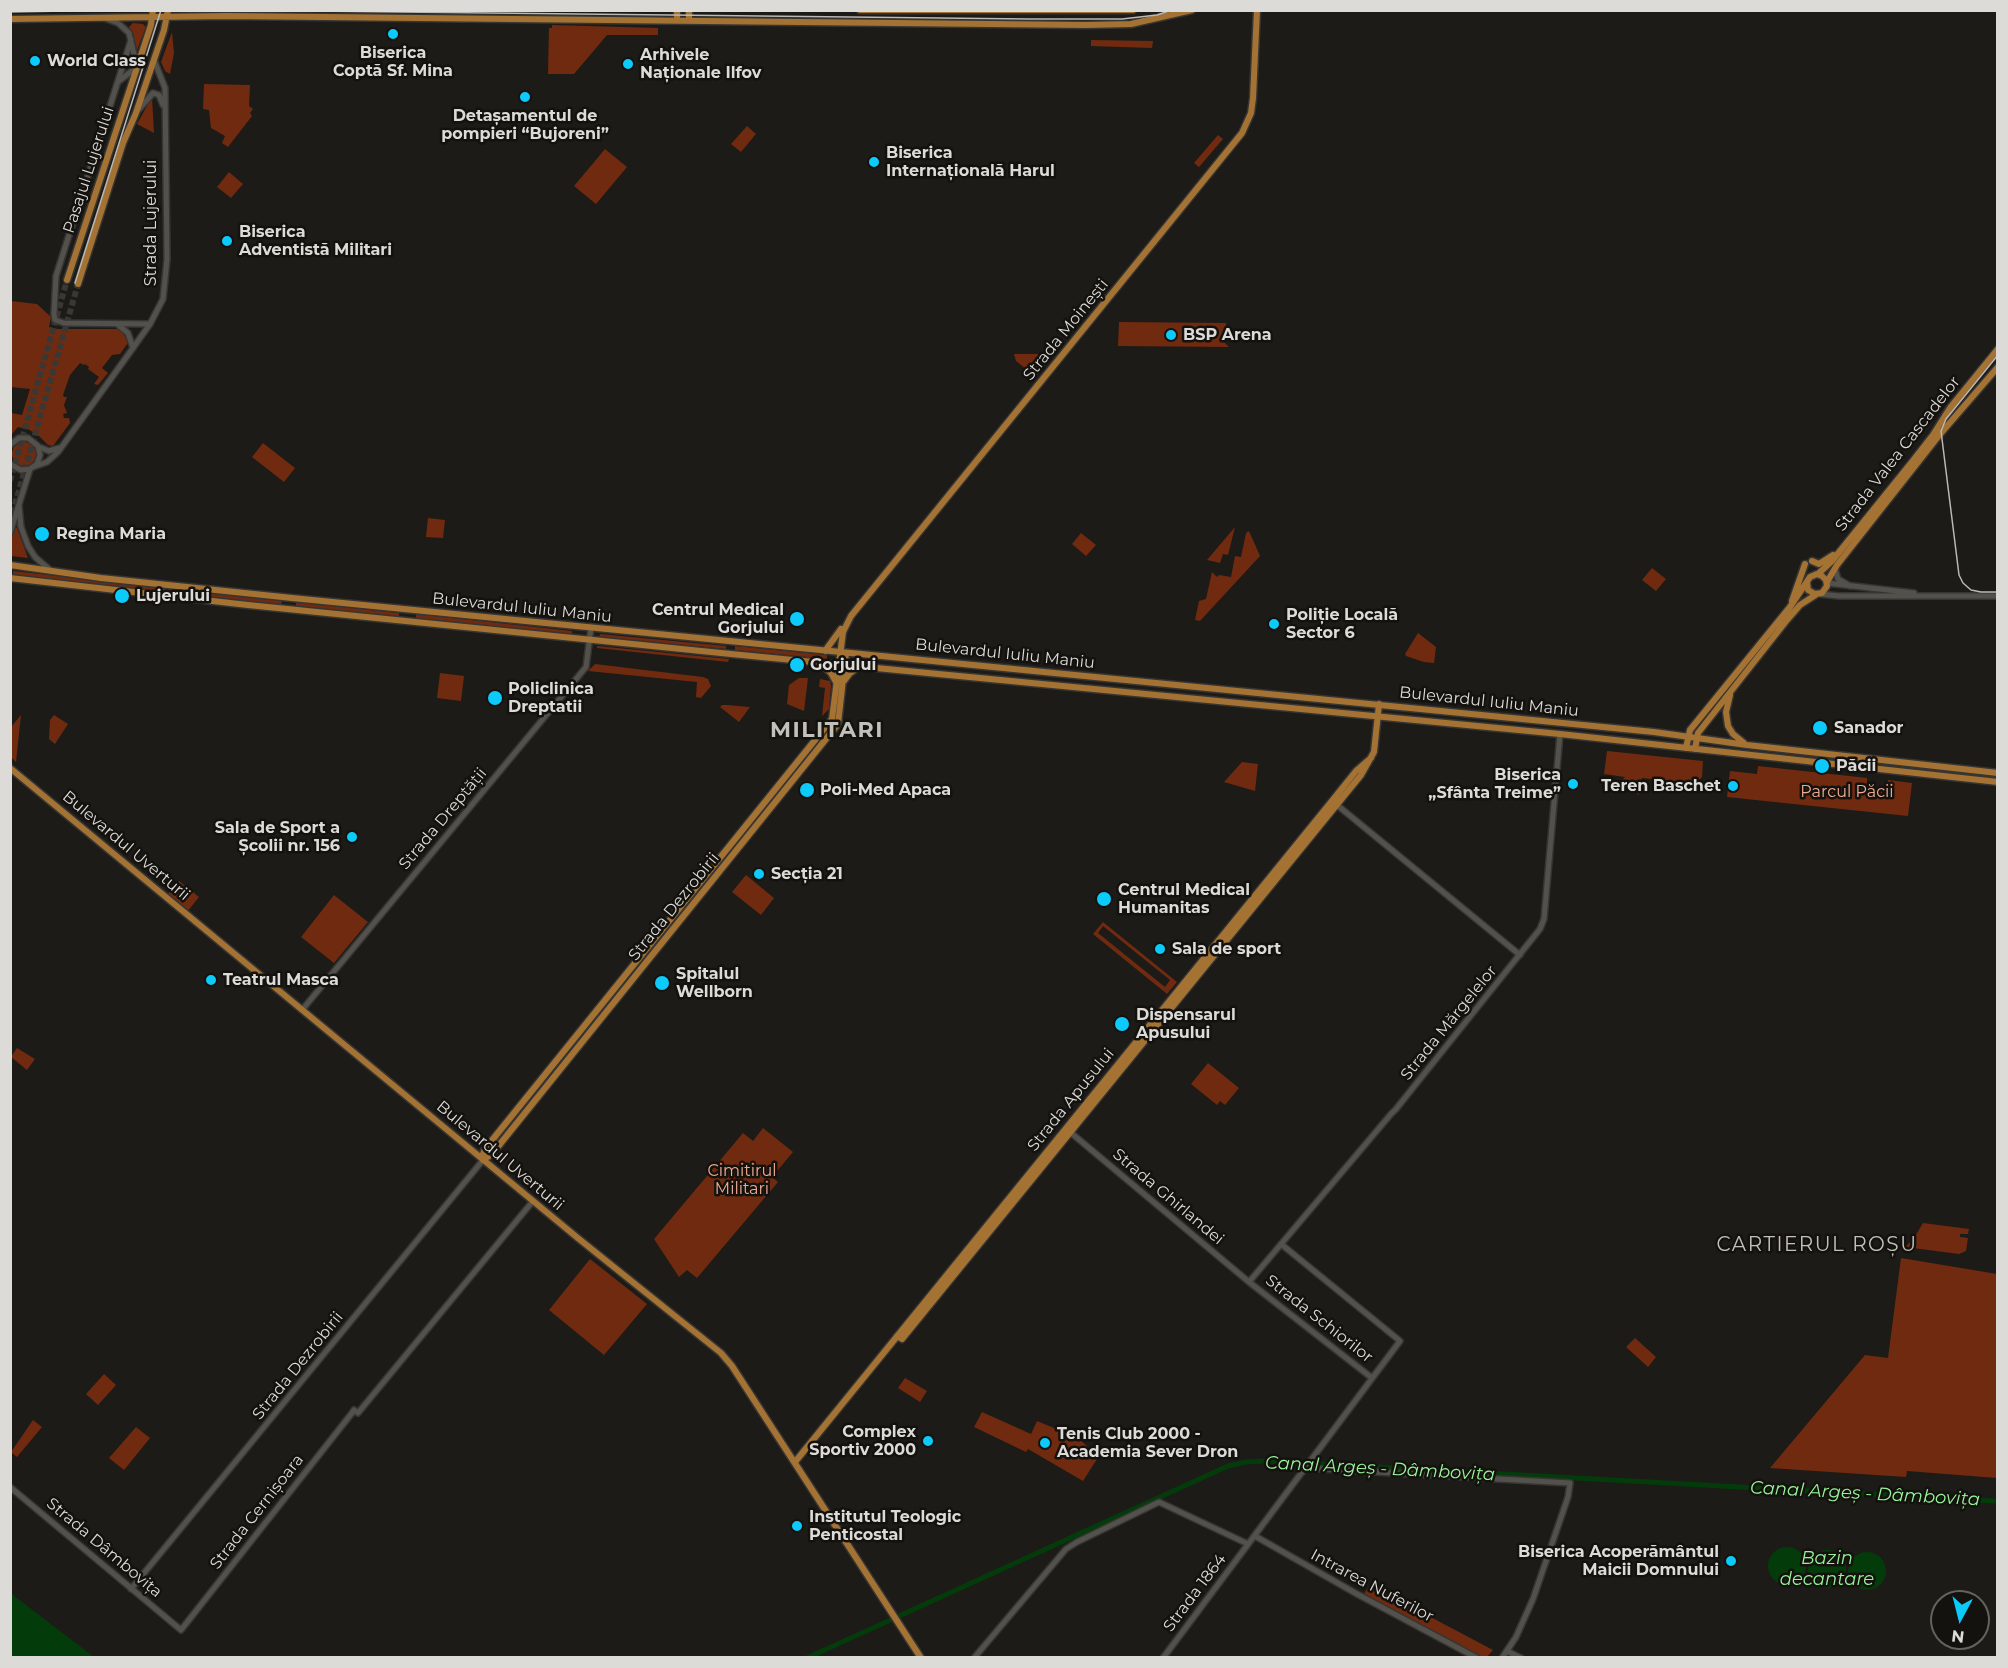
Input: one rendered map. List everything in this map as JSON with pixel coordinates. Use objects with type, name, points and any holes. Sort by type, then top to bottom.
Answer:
[{"type":"main road","points":[[676,20],[677,10]]},
{"type":"main road","points":[[689,10],[689,21]]},
{"type":"main road","points":[[860,10],[1131,11],[1136,15],[1135,21],[1131,24]]},
{"type":"main road","points":[[1157,10],[1158,16],[1162,18]]},
{"type":"main road","points":[[10,19],[102,18],[153,14],[310,14],[1072,25],[1131,24],[1192,10]]},
{"type":"main road","name":"Strada Moinești","points":[[843,652],[841,644],[846,624],[1242,133],[1249,118],[1253,98],[1257,10]]},
{"type":"main road","points":[[136,67],[153,14]]},
{"type":"main road","points":[[154,60],[168,14]]},
{"type":"main road","name":"Pasajul Lujerului","points":[[78,284],[123,143],[154,60]]},
{"type":"main road","name":"Pasajul Lujerului","points":[[67,280],[136,67]]},
{"type":"main road","name":"Strada Valea Cascadelor","points":[[1818,574],[1843,548],[1998,349]]},
{"type":"main road","name":"Strada Valea Cascadelor","points":[[1827,583],[1834,568],[1941,433],[1998,367]]},
{"type":"main road","points":[[1790,607],[1808,562],[1822,563],[1843,548]]},
{"type":"main road","name":"Bulevardul Iuliu Maniu","points":[[10,565],[238,593],[1688,736],[1747,745],[1998,773]]},
{"type":"main road","points":[[1686,748],[1690,730],[1790,607],[1810,577],[1818,574],[1824,577],[1827,583],[1826,588],[1794,611],[1696,737],[1695,749]]},
{"type":"main road","name":"Bulevardul Iuliu Maniu","points":[[10,578],[248,605],[819,663],[1378,715],[1998,782]]},
{"type":"main road","points":[[10,585],[24,580]]},
{"type":"main road","points":[[1807,582],[1810,592],[1819,594]]},
{"type":"main road","points":[[825,651],[846,624]]},
{"type":"main road","name":"Strada Dezrobirii","points":[[483,1160],[492,1154],[838,724],[843,652]]},
{"type":"main road","points":[[819,663],[840,683],[860,666]]},
{"type":"main road","points":[[977,678],[978,665]]},
{"type":"main road","points":[[1125,692],[1126,680]]},
{"type":"main road","name":"Strada Dezrobirii","points":[[483,1160],[485,1149],[832,719],[840,683]]},
{"type":"main road","points":[[1731,691],[1726,712],[1728,726],[1732,734],[1747,745]]},
{"type":"main road","name":"Strada Apusului","points":[[900,1338],[924,1302],[1371,758],[1375,749],[1379,704]]},
{"type":"main road","name":"Bulevardul Uverturii","points":[[10,768],[483,1160],[721,1353],[795,1462],[921,1658]]},
{"type":"main road","points":[[679,909],[686,914]]},
{"type":"main road","points":[[618,984],[624,990]]},
{"type":"main road","name":"Strada Apusului","points":[[795,1462],[933,1301],[1067,1130]]},
{"type":"main road","points":[[924,1302],[933,1301]]},
{"type":"street","points":[[102,18],[123,26],[131,40],[136,67],[119,81]]},
{"type":"street","points":[[131,40],[56,276],[53,297],[54,317],[59,322],[150,324]]},
{"type":"street","name":"Strada Lujerului","points":[[31,468],[47,462],[60,448],[150,324],[163,299],[166,271],[164,84],[154,60]]},
{"type":"street","points":[[136,113],[153,93],[161,97],[164,110]]},
{"type":"street","points":[[115,323],[128,333],[133,348]]},
{"type":"street","points":[[10,445],[15,440],[24,438],[32,440],[49,451],[60,448]]},
{"type":"street","points":[[10,533],[31,468],[39,460],[38,446]]},
{"type":"street","points":[[11,467],[21,470],[31,468]]},
{"type":"street","points":[[19,506],[21,527],[28,546],[35,557],[52,571]]},
{"type":"street","points":[[1834,568],[1838,579],[1854,587]]},
{"type":"street","points":[[1827,583],[1915,595],[1998,596]]},
{"type":"street","points":[[1819,594],[1915,595]]},
{"type":"street","name":"Strada Dreptății","points":[[302,1010],[579,676],[587,664],[591,628]]},
{"type":"street","name":"Strada Mărgelelor","points":[[1249,1282],[1390,1113],[1396,1109],[1537,934],[1544,919],[1560,734]]},
{"type":"street","points":[[1334,803],[1520,955]]},
{"type":"street","name":"Strada Ghirlandei","points":[[1067,1130],[1249,1282]]},
{"type":"street","name":"Strada Dezrobirii","points":[[131,1589],[483,1160]]},
{"type":"street","name":"Strada Cernișoara","points":[[181,1630],[356,1412],[533,1200]]},
{"type":"street","name":"Strada 1864","points":[[1163,1658],[1400,1341],[1281,1244]]},
{"type":"street","name":"Strada Schiorilor","points":[[1249,1282],[1372,1378]]},
{"type":"street","points":[[1305,1468],[1570,1483],[1568,1497],[1537,1589],[1520,1628],[1502,1658]]},
{"type":"street","name":"Strada Dâmbovița","points":[[10,1487],[181,1630]]},
{"type":"street","name":"Strada 1864","points":[[974,1658],[1066,1549],[1159,1503],[1248,1544]]},
{"type":"street","name":"Intrarea Nuferilor","points":[[1254,1536],[1477,1658]]},
{"type":"street","points":[[1507,1651],[1521,1658]]},
{"type":"green space","points":[[133,23],[143,24],[146,27],[137,50],[133,33],[129,27]]},
{"type":"green space","points":[[552,25],[658,28],[658,35],[607,35],[574,74],[548,74],[549,28],[552,28]]},
{"type":"green space","points":[[172,32],[174,53],[170,74],[165,71],[161,62]]},
{"type":"green space","points":[[1091,40],[1153,41],[1152,48],[1091,46]]},
{"type":"green space","points":[[204,84],[250,85],[249,106],[253,109],[250,113],[252,116],[228,147],[222,143],[225,136],[211,128],[209,110],[203,109]]},
{"type":"green space","points":[[152,97],[154,133],[137,124]]},
{"type":"green space","points":[[747,126],[756,134],[741,152],[731,144]]},
{"type":"green space","points":[[1218,135],[1223,139],[1199,167],[1194,163]]},
{"type":"green space","points":[[605,149],[627,167],[596,204],[574,186]]},
{"type":"green space","points":[[229,172],[243,184],[231,198],[217,187]]},
{"type":"green space","points":[[11,301],[37,304],[51,317],[49,327],[118,329],[123,332],[128,343],[120,354],[112,355],[102,368],[108,373],[98,385],[94,384],[99,377],[85,364],[80,363],[70,375],[63,395],[67,397],[64,405],[67,413],[63,414],[64,418],[69,418],[70,423],[53,446],[48,445],[28,429],[18,427],[11,435],[11,413],[22,415],[30,389],[11,387]]},
{"type":"green space","name":"BSP Arena","points":[[1119,322],[1226,323],[1226,331],[1220,338],[1229,347],[1118,346]]},
{"type":"green space","points":[[1014,354],[1054,354],[1036,377],[1016,361]]},
{"type":"green space","points":[[24,442],[29,443],[35,449],[35,459],[29,465],[24,466],[19,465],[13,459],[12,454],[13,449],[19,443]]},
{"type":"green space","points":[[263,443],[295,468],[284,482],[252,457]]},
{"type":"green space","points":[[428,518],[445,520],[443,538],[426,537]]},
{"type":"green space","points":[[14,527],[17,528],[28,558],[11,556]]},
{"type":"green space","points":[[1235,527],[1228,555],[1223,554],[1220,563],[1207,560]]},
{"type":"green space","points":[[1249,531],[1260,556],[1200,621],[1195,620],[1199,601],[1206,599],[1212,572],[1217,577],[1219,575],[1231,577],[1235,556],[1241,557],[1246,533]]},
{"type":"green space","points":[[1081,533],[1096,545],[1086,556],[1072,544]]},
{"type":"green space","points":[[1652,568],[1666,579],[1656,591],[1642,580]]},
{"type":"green space","points":[[13,571],[282,601],[281,605],[13,575]]},
{"type":"green space","points":[[296,602],[399,613],[399,617],[296,606]]},
{"type":"green space","points":[[416,614],[572,631],[572,635],[416,619]]},
{"type":"green space","points":[[1418,633],[1436,647],[1434,663],[1406,656],[1405,654]]},
{"type":"green space","points":[[600,634],[726,646],[726,649],[599,637]]},
{"type":"green space","points":[[597,646],[729,659],[728,662],[597,648]]},
{"type":"green space","points":[[735,646],[827,655],[827,659],[735,650]]},
{"type":"green space","points":[[595,664],[703,677],[708,679],[711,686],[701,698],[696,697],[697,682],[588,671]]},
{"type":"green space","points":[[440,673],[464,676],[461,701],[437,698]]},
{"type":"green space","points":[[799,678],[808,678],[804,711],[787,704],[789,685]]},
{"type":"green space","points":[[820,679],[830,681],[831,686],[829,709],[822,716],[825,688],[819,687]]},
{"type":"green space","points":[[722,705],[750,707],[739,722],[720,707]]},
{"type":"green space","points":[[21,715],[16,762],[11,757],[11,727]]},
{"type":"green space","points":[[54,715],[68,724],[55,744],[49,739],[50,720]]},
{"type":"green space","points":[[1607,751],[1703,761],[1702,777],[1695,784],[1642,778],[1639,795],[1622,780],[1625,777],[1604,774]]},
{"type":"green space","points":[[1242,762],[1258,764],[1255,791],[1224,782]]},
{"type":"green space","name":"Parcul Păcii","points":[[1758,766],[1867,778],[1867,787],[1887,789],[1888,780],[1912,783],[1908,816],[1727,797],[1730,771],[1757,774]]},
{"type":"green space","points":[[746,875],[774,898],[761,915],[732,892]]},
{"type":"green space","points":[[179,881],[199,897],[187,912],[167,895]]},
{"type":"green space","points":[[334,895],[368,922],[334,963],[301,937]]},
{"type":"green space","points":[[1103,922],[1177,982],[1167,994],[1093,934]],"holes":[[[1103,926],[1170,980],[1165,987],[1098,933]]]},
{"type":"green space","points":[[17,1048],[35,1059],[27,1070],[11,1057]]},
{"type":"green space","points":[[1208,1063],[1239,1088],[1225,1105],[1220,1101],[1217,1105],[1191,1084]]},
{"type":"green space","name":"Cimitirul Militari","points":[[763,1128],[793,1152],[772,1177],[778,1182],[697,1278],[687,1270],[679,1277],[654,1239],[743,1133],[753,1141]]},
{"type":"green space","points":[[1923,1223],[1969,1229],[1968,1234],[1960,1234],[1960,1237],[1968,1238],[1966,1251],[1959,1254],[1905,1247]]},
{"type":"green space","points":[[1901,1258],[1997,1274],[1997,1478],[1907,1471],[1906,1477],[1770,1468],[1865,1355],[1888,1358]]},
{"type":"green space","points":[[590,1259],[647,1304],[604,1355],[549,1310]]},
{"type":"green space","points":[[1635,1338],[1656,1357],[1648,1367],[1626,1347]]},
{"type":"green space","points":[[104,1374],[116,1385],[98,1405],[86,1394]]},
{"type":"green space","points":[[905,1378],[927,1391],[920,1402],[898,1388]]},
{"type":"green space","name":"Tenis Club 2000 - Academia Sever Dron","points":[[982,1412],[1031,1434],[1037,1421],[1078,1438],[1097,1459],[1083,1481],[1028,1449],[1026,1452],[974,1427]]},
{"type":"green space","points":[[33,1420],[42,1427],[17,1457],[11,1452]]},
{"type":"green space","points":[[136,1427],[150,1438],[124,1470],[109,1458]]},
{"type":"green space","points":[[1370,1585],[1493,1650],[1487,1657],[1482,1657],[1363,1595]]},
{"type":"water","name":"Bazin decantare","points":[[1787,1547],[1801,1552],[1806,1566],[1801,1580],[1787,1585],[1773,1580],[1768,1566],[1773,1552]]},
{"type":"water","name":"Bazin decantare","points":[[1827,1550],[1841,1555],[1846,1569],[1841,1583],[1827,1588],[1813,1583],[1808,1569],[1813,1555]]},
{"type":"water","name":"Bazin decantare","points":[[1867,1552],[1881,1557],[1886,1571],[1881,1585],[1867,1590],[1853,1585],[1848,1571],[1853,1557]]},
{"type":"water","points":[[11,1592],[13,1595],[94,1657],[11,1657]]},
{"type":"waterway","name":"Canal Argeș - Dâmbovița","points":[[807,1658],[1228,1466],[1245,1462],[1267,1461],[1994,1501]]},
{"type":"tunnel","points":[[10,481],[67,280]]},
{"type":"tunnel","points":[[10,522],[78,284]]},
{"type":"tram line","points":[[10,12],[124,10]]},
{"type":"tram line","points":[[75,283],[161,10]]},
{"type":"tram line","points":[[220,10],[1029,19],[1122,19],[1157,15],[1172,10]]},
{"type":"tram line","points":[[1998,355],[1946,419],[1941,431],[1959,575],[1963,583],[1971,590],[1998,592]]},
{"type":"place","name":"Biserica Coptă Sf. Mina","points":[[393,34]]},
{"type":"place","name":"World Class","points":[[35,61]]},
{"type":"place","name":"Arhivele Naționale Ilfov","points":[[628,64]]},
{"type":"place","name":"Detașamentul de pompieri “Bujoreni”","points":[[525,97]]},
{"type":"place","name":"Biserica Internațională Harul","points":[[874,162]]},
{"type":"place","name":"Biserica Adventistă Militari","points":[[227,241]]},
{"type":"place","name":"BSP Arena","points":[[1171,335]]},
{"type":"place","name":"Regina Maria","points":[[42,534]]},
{"type":"place","name":"Lujerului","points":[[122,596]]},
{"type":"place","name":"Centrul Medical Gorjului","points":[[797,619]]},
{"type":"place","name":"Poliție Locală Sector 6","points":[[1274,624]]},
{"type":"place","name":"Gorjului","points":[[797,665]]},
{"type":"place","name":"Policlinica Dreptatii","points":[[495,698]]},
{"type":"place","name":"Sanador","points":[[1820,728]]},
{"type":"place","name":"Păcii","points":[[1822,766]]},
{"type":"place","name":"Biserica „Sfânta Treime”","points":[[1573,784]]},
{"type":"place","name":"Teren Baschet","points":[[1733,786]]},
{"type":"place","name":"Poli-Med Apaca","points":[[807,790]]},
{"type":"place","name":"Sala de Sport a Școlii nr. 156","points":[[352,837]]},
{"type":"place","name":"Secția 21","points":[[759,874]]},
{"type":"place","name":"Centrul Medical Humanitas","points":[[1104,899]]},
{"type":"place","name":"Sala de sport","points":[[1160,949]]},
{"type":"place","name":"Teatrul Masca","points":[[211,980]]},
{"type":"place","name":"Spitalul Wellborn","points":[[662,983]]},
{"type":"place","name":"Dispensarul Apusului","points":[[1122,1024]]},
{"type":"place","name":"Complex Sportiv 2000","points":[[928,1441]]},
{"type":"place","name":"Tenis Club 2000 - Academia Sever Dron","points":[[1045,1443]]},
{"type":"place","name":"Institutul Teologic Penticostal","points":[[797,1526]]},
{"type":"place","name":"Biserica Acoperământul Maicii Domnului","points":[[1731,1561]]},
{"type":"district","name":"MILITARI","points":[[827,731]]},
{"type":"district","name":"CARTIERUL ROȘU","points":[[1817,1245]]}]
